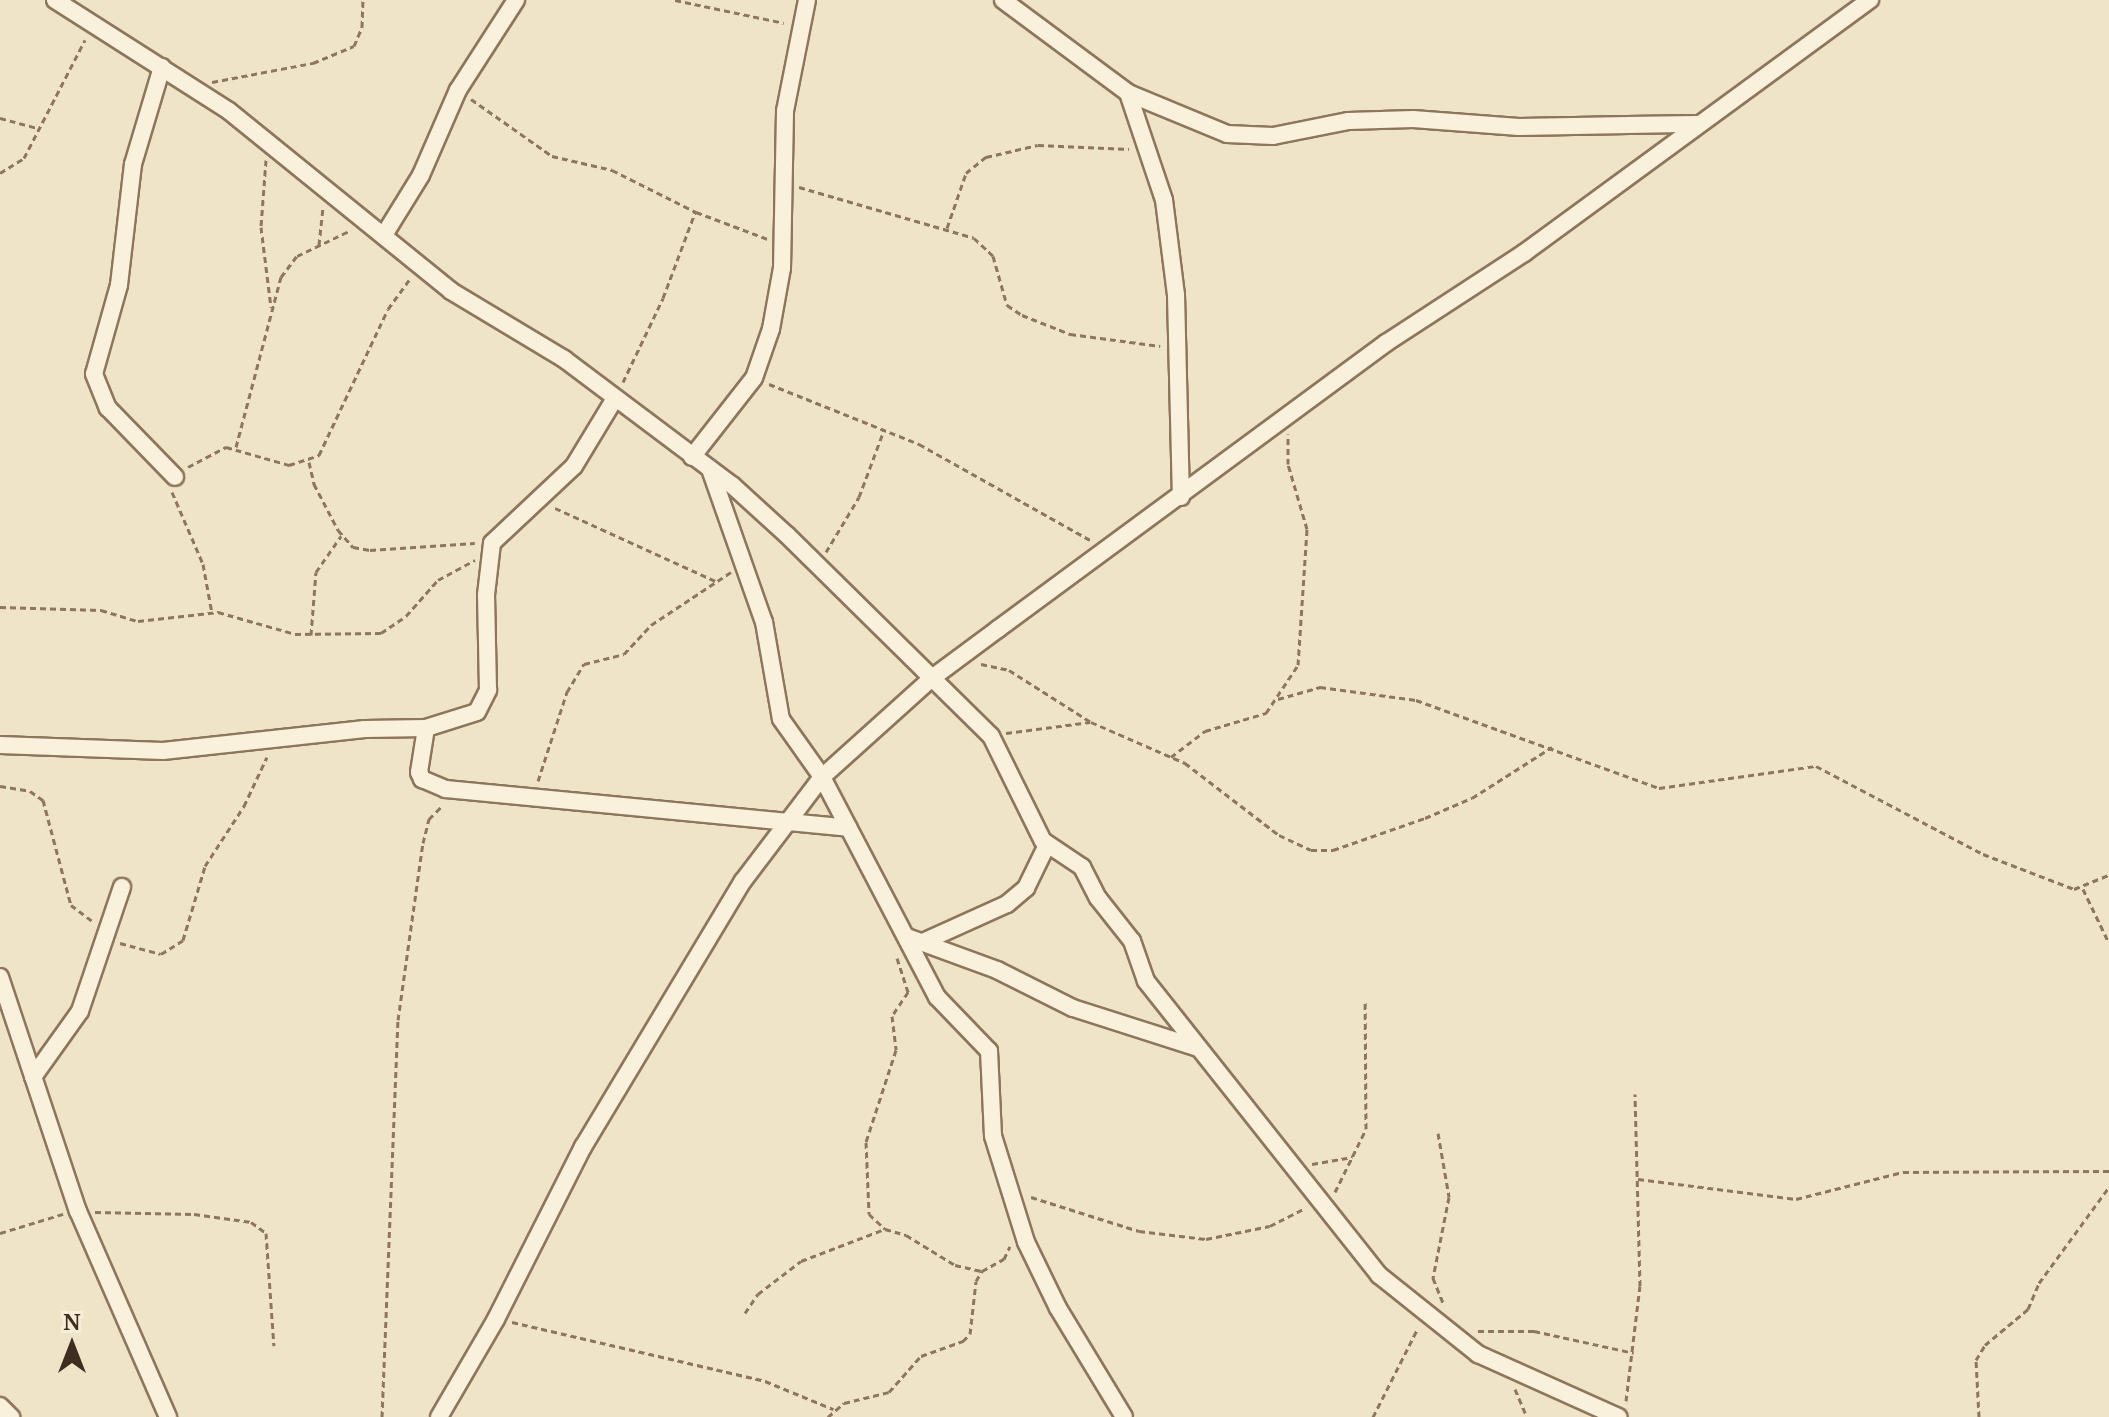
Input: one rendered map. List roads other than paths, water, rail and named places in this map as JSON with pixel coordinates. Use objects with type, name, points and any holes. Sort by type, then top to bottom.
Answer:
[{"type":"street","points":[[55,0],[199,91],[369,222],[419,266],[564,359],[614,400],[710,469],[817,565],[991,736],[1047,845],[1082,867],[1098,898],[1132,941],[1146,981],[1379,1275],[1456,1340],[1509,1371],[1622,1411]]},
{"type":"street","points":[[384,235],[421,175],[458,90],[516,0]]},
{"type":"street","points":[[692,457],[754,378],[780,288],[784,241],[785,111],[807,0]]},
{"type":"street","points":[[1003,0],[1128,93],[1209,130],[1249,137],[1348,121],[1413,119],[1519,127],[1698,124]]},
{"type":"street","points":[[439,1417],[496,1319],[583,1147],[743,881],[822,777],[958,658],[1870,0]]},
{"type":"street","points":[[162,67],[133,164],[119,285],[94,374],[108,408],[175,477]]},
{"type":"street","points":[[1128,93],[1164,200],[1179,348],[1181,497]]},
{"type":"street","points":[[0,745],[163,751],[426,728],[466,717],[485,703],[490,548],[574,466],[614,400]]},
{"type":"street","points":[[710,469],[741,565],[764,622],[781,719],[822,777],[937,997],[989,1051],[993,1136],[1039,1273],[1124,1417]]},
{"type":"street","points":[[426,728],[418,764],[422,779],[471,793],[783,825],[848,828]]},
{"type":"street","points":[[925,941],[1007,904],[1026,888],[1047,845]]},
{"type":"street","points":[[33,1077],[80,1011],[122,887]]},
{"type":"street","points":[[907,937],[925,941],[1073,1008],[1198,1048]]},
{"type":"street","points":[[0,977],[78,1211],[167,1417]]},
{"type":"street","points":[[0,1406],[11,1417]]}]
